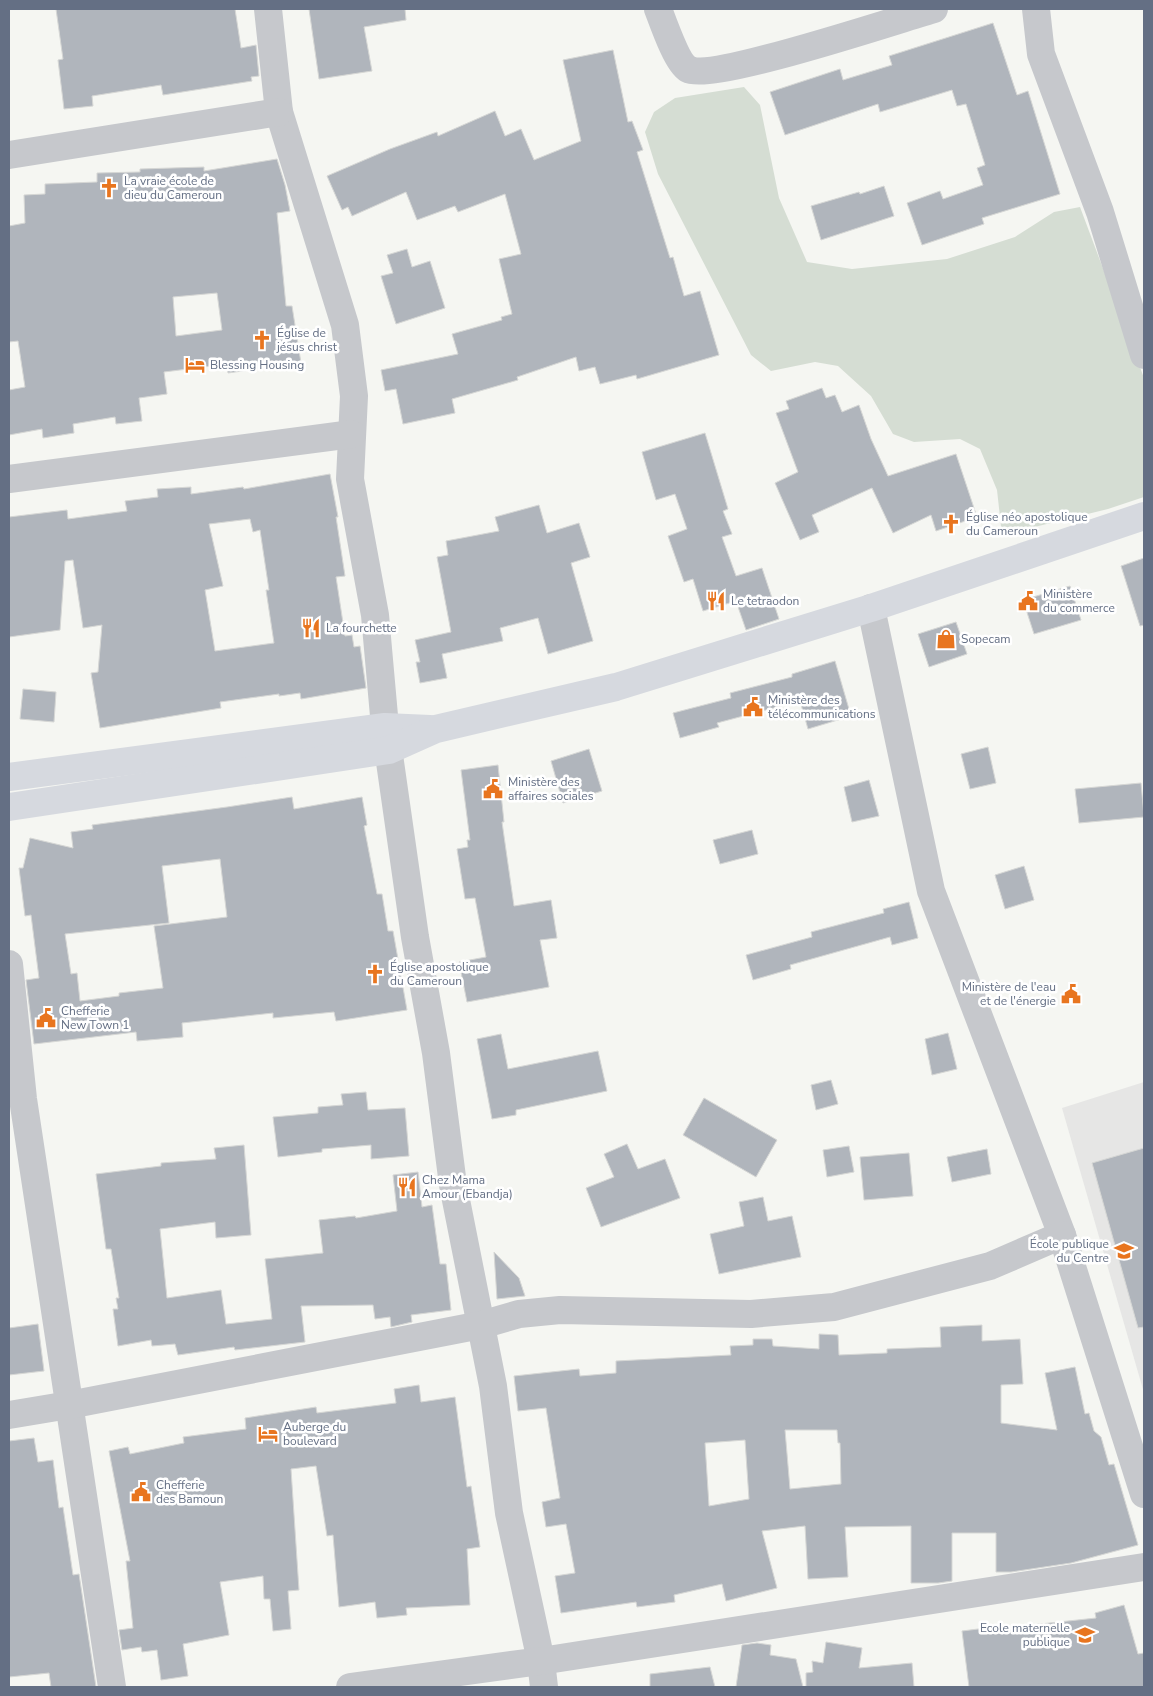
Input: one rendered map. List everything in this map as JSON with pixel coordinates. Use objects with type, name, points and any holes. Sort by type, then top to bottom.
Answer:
[{"type":"main road","points":[[9,807],[436,729],[616,687],[871,608],[1144,516]]},
{"type":"main road","points":[[9,777],[387,738]]},
{"type":"street","points":[[268,9],[279,112],[345,324],[354,396],[350,479],[375,615],[387,738],[415,937],[436,1053],[453,1185],[493,1386],[509,1513],[543,1674]]},
{"type":"street","points":[[658,9],[680,60],[688,69],[701,72],[752,63],[934,9]]},
{"type":"street","points":[[1032,11],[1041,54],[1100,212],[1144,355]]},
{"type":"street","points":[[9,155],[279,112]]},
{"type":"street","points":[[9,479],[352,434]]},
{"type":"street","points":[[871,608],[931,891],[1062,1235],[1144,1494]]},
{"type":"street","points":[[9,964],[16,1101],[69,1405],[112,1687]]},
{"type":"street","points":[[9,1415],[481,1325],[519,1314],[560,1310],[751,1314],[834,1307],[990,1266],[1062,1235]]},
{"type":"street","points":[[350,1687],[543,1674],[1144,1567]]},
{"type":"shaded area","points":[[744,87],[760,105],[779,198],[807,262],[852,269],[947,259],[1015,237],[1054,212],[1080,207],[1144,378],[1144,497],[1108,509],[1002,535],[997,490],[980,449],[960,439],[914,442],[893,434],[871,396],[838,366],[815,362],[771,371],[751,355],[658,174],[645,132],[654,112],[675,98]]},
{"type":"shaded area","name":"École publique du Centre","points":[[1144,1082],[1144,1393],[1062,1108]]},
{"type":"building","points":[[56,9],[235,9],[241,48],[256,45],[259,76],[251,77],[252,81],[163,95],[161,85],[92,96],[93,106],[64,109],[58,60],[63,59]]},
{"type":"building","points":[[309,9],[405,9],[406,20],[364,27],[372,71],[319,79]]},
{"type":"building","points":[[993,23],[1017,95],[1028,91],[1060,194],[982,218],[984,224],[922,245],[907,203],[940,191],[943,199],[983,185],[977,168],[985,165],[966,104],[957,106],[952,90],[880,112],[878,104],[785,135],[770,92],[840,69],[843,80],[892,65],[889,56]]},
{"type":"building","points":[[613,50],[628,122],[632,121],[643,150],[637,152],[670,258],[673,257],[684,296],[700,291],[719,355],[637,379],[636,375],[600,384],[595,367],[579,371],[576,357],[517,377],[518,380],[452,399],[455,413],[403,424],[396,389],[385,391],[381,370],[458,354],[452,334],[502,320],[501,317],[512,314],[499,259],[521,254],[505,194],[458,212],[455,206],[417,220],[406,192],[352,216],[348,207],[342,210],[327,176],[390,149],[437,132],[438,136],[495,111],[505,136],[521,129],[534,160],[581,141],[563,60]]},
{"type":"building","points":[[277,159],[290,211],[277,213],[286,306],[292,306],[301,363],[228,373],[227,364],[164,372],[167,394],[139,398],[142,421],[116,424],[115,417],[73,424],[74,433],[43,438],[42,429],[9,435],[9,390],[25,387],[18,341],[9,342],[9,226],[25,223],[24,195],[45,194],[45,184],[97,182],[97,173],[140,172],[140,169],[204,167],[204,171]],"holes":[[[217,293],[222,330],[176,336],[173,297]]]},
{"type":"building","points":[[884,186],[894,216],[821,240],[811,206]]},
{"type":"building","points":[[407,249],[412,267],[430,261],[445,308],[396,324],[381,276],[393,273],[387,255]]},
{"type":"building","points":[[822,388],[826,398],[835,395],[842,412],[859,405],[871,439],[888,476],[956,454],[977,517],[936,531],[931,515],[893,533],[872,488],[812,515],[819,532],[800,540],[775,483],[798,472],[776,413],[789,409],[786,401]]},
{"type":"building","points":[[705,433],[728,509],[723,511],[732,534],[722,537],[736,576],[762,568],[779,619],[746,630],[736,601],[703,611],[693,579],[684,582],[668,536],[687,529],[675,494],[656,500],[642,452]]},
{"type":"building","points":[[330,474],[338,517],[336,517],[345,576],[336,577],[345,636],[352,635],[354,647],[360,646],[366,688],[301,699],[300,693],[220,702],[221,708],[100,728],[91,673],[98,672],[102,625],[83,628],[73,560],[65,561],[60,630],[9,637],[9,517],[67,510],[68,519],[127,511],[125,501],[158,497],[157,489],[191,487],[191,494],[243,487],[244,489]],"holes":[[[250,519],[253,532],[260,530],[269,590],[266,590],[274,643],[215,651],[205,590],[223,586],[209,524]]]},
{"type":"building","points":[[539,505],[547,533],[579,523],[590,557],[571,563],[593,641],[548,654],[538,618],[500,628],[503,641],[442,654],[447,678],[420,683],[416,662],[420,662],[415,640],[451,632],[437,557],[448,555],[446,541],[499,531],[495,517]]},
{"type":"building","points":[[1144,558],[1144,625],[1140,626],[1121,566]]},
{"type":"building","points":[[1070,586],[1081,620],[1034,634],[1023,600]]},
{"type":"building","points":[[956,622],[967,654],[929,667],[918,634]]},
{"type":"building","points":[[835,661],[851,716],[808,729],[800,701],[717,723],[719,727],[680,738],[673,713],[731,698],[730,693],[792,677],[792,674]]},
{"type":"building","points":[[23,689],[56,692],[54,722],[20,719]]},
{"type":"building","points":[[988,747],[996,783],[970,789],[961,754]]},
{"type":"building","points":[[589,749],[602,791],[563,803],[551,761]]},
{"type":"building","points":[[498,765],[504,822],[502,822],[514,906],[551,900],[557,938],[540,940],[549,987],[467,1002],[459,962],[486,957],[475,898],[465,899],[457,849],[468,847],[467,840],[470,840],[461,770]]},
{"type":"building","points":[[869,780],[879,816],[852,822],[844,787]]},
{"type":"building","points":[[1141,783],[1144,817],[1079,823],[1075,789]]},
{"type":"building","points":[[292,797],[294,809],[362,797],[367,825],[364,826],[377,894],[382,894],[388,931],[393,931],[407,1010],[336,1021],[334,1012],[273,1018],[273,1013],[182,1023],[183,1037],[137,1041],[136,1032],[34,1044],[26,980],[39,978],[31,915],[25,916],[19,868],[23,868],[30,838],[73,848],[71,832],[93,829],[92,825]],"holes":[[[220,859],[227,917],[154,926],[163,988],[119,993],[119,996],[80,1001],[77,973],[71,974],[65,934],[169,923],[162,866]]]},
{"type":"building","points":[[752,830],[758,854],[720,864],[713,840]]},
{"type":"building","points":[[1024,866],[1034,900],[1005,909],[995,875]]},
{"type":"building","points":[[909,902],[918,938],[892,945],[890,937],[790,965],[791,969],[753,980],[746,955],[812,937],[811,932],[884,913],[883,909]]},
{"type":"building","points":[[948,1033],[957,1069],[932,1075],[925,1039]]},
{"type":"building","points":[[501,1034],[508,1069],[598,1051],[607,1091],[516,1110],[516,1115],[492,1119],[477,1039]]},
{"type":"building","points":[[831,1080],[838,1104],[816,1110],[811,1085]]},
{"type":"building","points":[[366,1092],[368,1110],[405,1108],[409,1156],[371,1159],[371,1145],[322,1149],[322,1152],[278,1157],[273,1117],[318,1113],[318,1107],[343,1105],[341,1094]]},
{"type":"building","points":[[704,1098],[777,1140],[756,1177],[683,1135]]},
{"type":"building","points":[[627,1144],[638,1169],[665,1159],[680,1198],[601,1227],[586,1188],[614,1177],[604,1154]]},
{"type":"building","points":[[244,1145],[251,1235],[216,1238],[215,1222],[160,1229],[167,1298],[221,1290],[226,1324],[272,1319],[265,1259],[323,1253],[319,1220],[355,1216],[356,1218],[397,1211],[393,1175],[418,1172],[422,1207],[432,1205],[440,1264],[446,1264],[451,1310],[411,1315],[412,1322],[391,1327],[390,1317],[375,1319],[373,1305],[301,1306],[305,1342],[235,1350],[234,1347],[178,1355],[175,1344],[152,1346],[151,1340],[118,1346],[113,1309],[118,1309],[116,1298],[119,1298],[111,1249],[106,1249],[96,1174],[161,1166],[161,1163],[216,1159],[214,1148]]},
{"type":"building","points":[[849,1146],[854,1172],[827,1177],[823,1150]]},
{"type":"building","points":[[1144,1148],[1144,1327],[1138,1328],[1092,1163]]},
{"type":"building","points":[[987,1149],[991,1174],[952,1182],[947,1157]]},
{"type":"building","points":[[909,1153],[913,1196],[864,1200],[860,1157]]},
{"type":"building","points":[[763,1197],[768,1221],[792,1216],[801,1257],[719,1274],[710,1234],[744,1226],[739,1202]]},
{"type":"building","points":[[494,1252],[519,1278],[525,1296],[497,1299]]},
{"type":"building","points":[[38,1324],[44,1371],[9,1375],[9,1328]]},
{"type":"building","points":[[982,1325],[982,1341],[1020,1339],[1023,1384],[1001,1385],[1001,1423],[1057,1430],[1045,1373],[1075,1367],[1085,1414],[1089,1413],[1094,1431],[1101,1437],[1109,1465],[1114,1464],[1138,1545],[1071,1563],[1011,1572],[996,1572],[996,1533],[952,1533],[952,1581],[911,1583],[911,1526],[845,1527],[848,1577],[808,1579],[805,1526],[762,1531],[777,1588],[726,1601],[722,1584],[674,1595],[675,1602],[637,1607],[636,1602],[561,1613],[555,1576],[575,1573],[566,1524],[546,1527],[542,1502],[560,1498],[546,1408],[518,1411],[514,1376],[579,1369],[580,1376],[616,1373],[616,1361],[731,1355],[730,1346],[753,1345],[753,1339],[772,1339],[773,1346],[819,1349],[819,1334],[838,1335],[839,1355],[887,1353],[887,1349],[941,1347],[940,1327]],"holes":[[[785,1430],[837,1430],[838,1443],[840,1443],[841,1484],[790,1489]],[[745,1440],[749,1499],[709,1506],[705,1443]]]},
{"type":"building","points":[[419,1385],[421,1402],[455,1397],[467,1487],[471,1486],[480,1547],[467,1549],[470,1605],[406,1608],[407,1615],[377,1618],[375,1602],[339,1607],[333,1535],[327,1536],[316,1466],[291,1469],[299,1590],[288,1591],[291,1629],[273,1631],[270,1599],[264,1599],[263,1576],[220,1582],[229,1635],[183,1644],[188,1676],[161,1680],[157,1650],[142,1652],[141,1647],[122,1650],[119,1630],[133,1628],[126,1561],[130,1561],[109,1451],[128,1447],[130,1454],[184,1443],[183,1437],[246,1429],[245,1418],[316,1407],[317,1413],[396,1403],[394,1389]]},
{"type":"building","points":[[34,1438],[38,1462],[53,1460],[59,1508],[63,1507],[73,1575],[79,1574],[96,1687],[51,1687],[49,1673],[9,1677],[9,1441]]},
{"type":"building","points":[[1124,1605],[1138,1654],[1144,1653],[1144,1687],[969,1687],[962,1631],[1096,1618],[1095,1613]]},
{"type":"building","points":[[826,1642],[862,1648],[859,1668],[912,1663],[914,1687],[806,1687],[806,1673],[813,1672],[812,1661],[823,1663]]},
{"type":"building","points":[[757,1643],[771,1645],[770,1655],[796,1659],[803,1687],[736,1687],[742,1645]]},
{"type":"building","points":[[710,1667],[715,1687],[650,1687],[650,1674]]},
{"type":"place","name":"La vraie école de dieu du Cameroun","points":[[109,188]]},
{"type":"place","name":"Église de jésus christ","points":[[262,340]]},
{"type":"place","name":"Blessing Housing","points":[[195,365]]},
{"type":"place","name":"Église néo apostolique du Cameroun","points":[[951,524]]},
{"type":"place","name":"Le tetraodon","points":[[716,601]]},
{"type":"place","name":"Ministère du commerce","points":[[1028,601]]},
{"type":"place","name":"La fourchette","points":[[311,628]]},
{"type":"place","name":"Sopecam","points":[[946,639]]},
{"type":"place","name":"Ministère des télécommunications","points":[[753,707]]},
{"type":"place","name":"Ministère des affaires sociales","points":[[493,789]]},
{"type":"place","name":"Église apostolique du Cameroun","points":[[375,974]]},
{"type":"place","name":"Ministère de l'eau et de l'énergie","points":[[1071,994]]},
{"type":"place","name":"Chefferie New Town 1","points":[[46,1018]]},
{"type":"place","name":"Chez Mama Amour (Ebandja)","points":[[407,1187]]},
{"type":"place","name":"École publique du Centre","points":[[1124,1251]]},
{"type":"place","name":"Auberge du boulevard","points":[[268,1434]]},
{"type":"place","name":"Chefferie des Bamoun","points":[[141,1492]]},
{"type":"place","name":"Ecole maternelle publique","points":[[1085,1635]]}]
